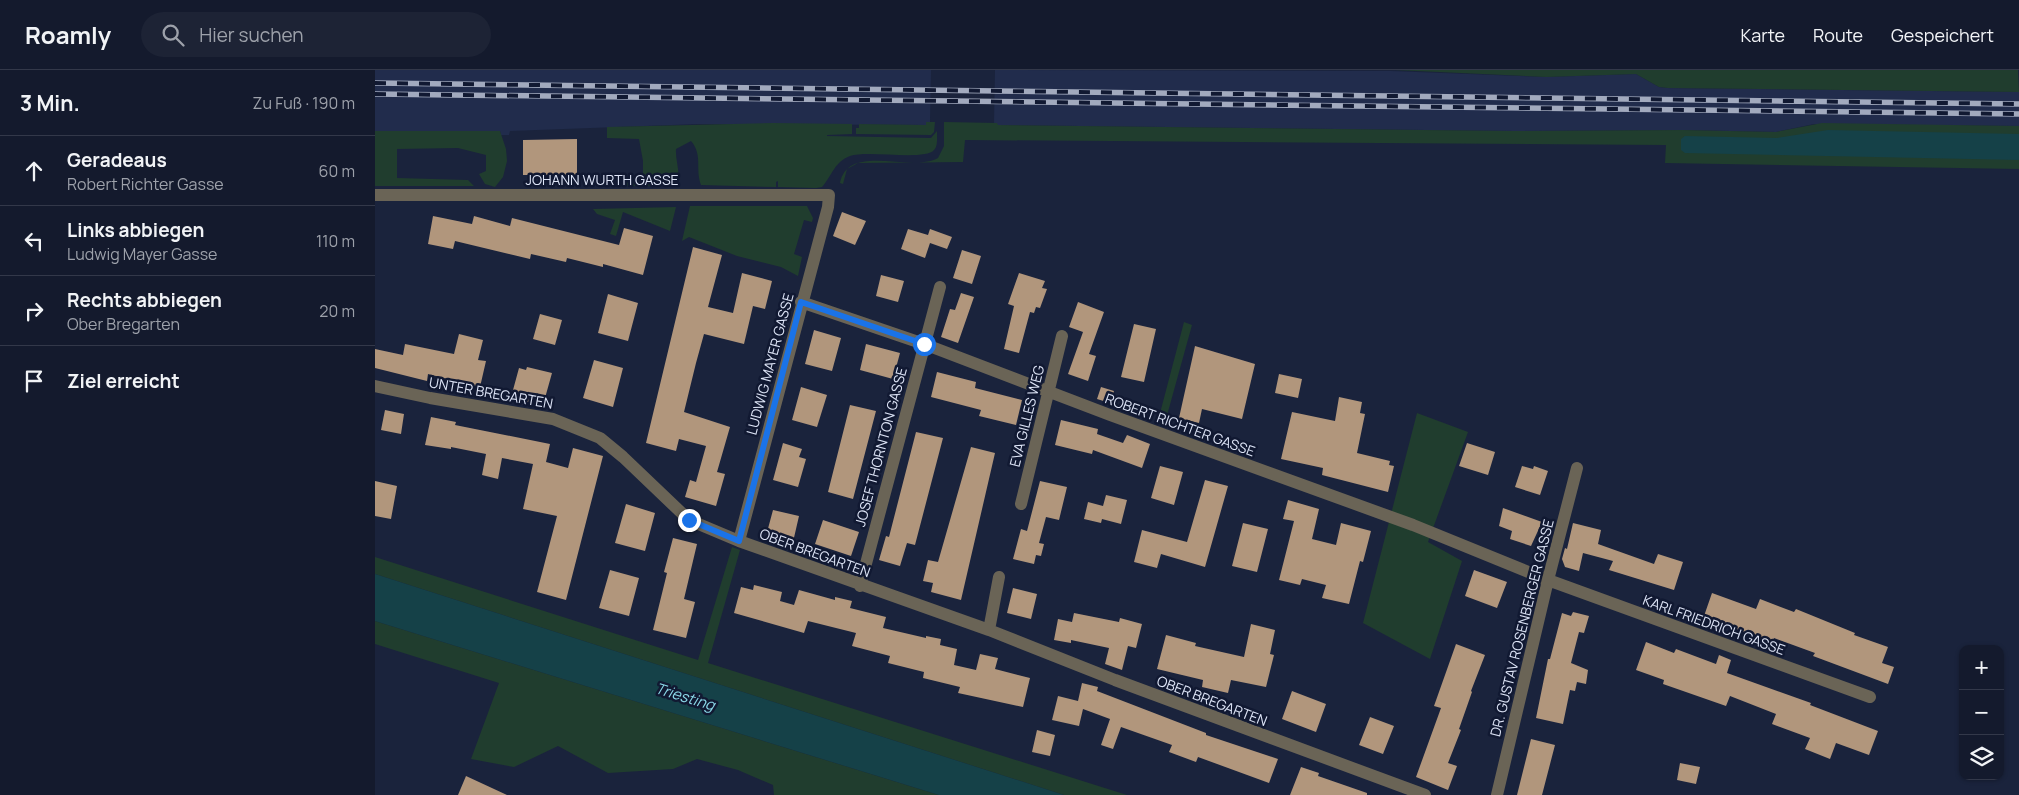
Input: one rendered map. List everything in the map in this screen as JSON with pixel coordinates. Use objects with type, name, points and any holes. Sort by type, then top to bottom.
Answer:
[{"type":"street","name":"JOHANN WURTH GASSE","points":[[375,195],[829,196]]},
{"type":"street","name":"LUDWIG MAYER GASSE","points":[[739,541],[801,302],[828,207],[829,196]]},
{"type":"street","name":"JOSEF THORNTON GASSE","points":[[860,586],[940,287]]},
{"type":"street","name":"ROBERT RICHTER GASSE","points":[[801,302],[924,344],[1048,392],[1413,525],[1547,580]]},
{"type":"street","name":"EVA GILLES WEG","points":[[1021,504],[1062,336]]},
{"type":"street","name":"UNTER BREGARTEN","points":[[375,386],[430,398],[553,419],[599,438],[623,457]]},
{"type":"street","name":"OBER BREGARTEN","points":[[623,457],[689,520],[739,541],[860,586],[989,630],[1115,680],[1425,795]]},
{"type":"street","name":"DR. GUSTAV ROSENBERGER GASSE","points":[[1497,795],[1547,580],[1577,468]]},
{"type":"street","points":[[989,630],[999,577]]},
{"type":"street","name":"KARL FRIEDRICH GASSE","points":[[1547,580],[1870,697]]},
{"type":"shaded area","points":[[375,70],[931,70],[930,122],[926,122],[926,125],[698,124],[510,131],[509,135],[501,135],[500,131],[375,131]]},
{"type":"shaded area","points":[[995,70],[1391,71],[1546,77],[1636,74],[1659,87],[1668,88],[2019,92],[2019,126],[1814,124],[1776,132],[997,125],[994,123]]},
{"type":"shaded area","points":[[1395,70],[2018,70],[2019,92],[1668,88],[1659,87],[1636,74],[1546,77]]},
{"type":"shaded area","points":[[926,122],[935,122],[934,132],[931,135],[856,134],[856,128],[859,128],[859,124],[926,125]]},
{"type":"shaded area","points":[[944,122],[997,123],[998,125],[1776,132],[1822,123],[2019,126],[2019,169],[1665,163],[1666,145],[965,140],[963,162],[859,163],[867,161],[926,162],[938,158],[944,146]]},
{"type":"shaded area","points":[[773,123],[852,124],[852,134],[827,136],[931,138],[937,131],[937,144],[934,150],[920,155],[858,154],[850,156],[840,162],[822,187],[816,188],[778,187],[778,181],[776,182],[776,187],[701,185],[697,151],[691,141],[676,149],[678,182],[676,186],[628,186],[620,182],[619,174],[624,173],[625,177],[643,177],[643,161],[639,139],[607,138],[607,127]]},
{"type":"shaded area","points":[[375,131],[500,131],[506,149],[507,161],[503,177],[495,187],[485,184],[479,174],[486,171],[486,155],[458,148],[397,149],[397,178],[468,180],[474,186],[375,186]]},
{"type":"shaded area","points":[[847,170],[843,184],[840,183],[845,171]]},
{"type":"shaded area","points":[[690,206],[807,206],[813,218],[812,222],[804,220],[794,254],[802,257],[798,276],[781,267],[737,256],[689,237],[682,241]]},
{"type":"shaded area","points":[[676,207],[670,231],[623,212],[616,236],[610,234],[615,220],[597,214],[593,209]]},
{"type":"shaded area","points":[[1184,322],[1192,325],[1166,419],[1159,417]]},
{"type":"shaded area","points":[[1417,413],[1468,432],[1428,542],[1462,561],[1430,659],[1363,623]]},
{"type":"shaded area","points":[[732,547],[740,550],[708,663],[1127,795],[1064,795],[375,574],[375,557],[698,660]]},
{"type":"shaded area","points":[[375,621],[939,795],[774,795],[773,785],[738,770],[697,759],[673,769],[608,773],[558,746],[514,767],[471,759],[499,683],[375,644]]},
{"type":"water","points":[[1828,130],[2019,134],[2019,160],[1685,153],[1681,150],[1681,139],[1685,136],[1777,138]]},
{"type":"water","name":"Triesting","points":[[375,574],[1064,795],[939,795],[375,621]]},
{"type":"building","points":[[577,139],[577,175],[523,175],[523,140]]},
{"type":"building","points":[[842,212],[866,221],[855,245],[833,236]]},
{"type":"building","points":[[433,216],[472,224],[474,216],[510,226],[512,218],[619,245],[624,228],[653,236],[643,275],[603,264],[603,267],[567,258],[566,262],[531,254],[530,259],[455,241],[453,249],[428,244]]},
{"type":"building","points":[[908,229],[928,235],[930,229],[952,237],[947,249],[930,243],[925,258],[901,249]]},
{"type":"building","points":[[693,247],[722,255],[708,307],[733,313],[742,273],[772,281],[765,309],[753,306],[744,344],[704,334],[696,363],[684,412],[730,427],[717,472],[725,474],[716,506],[685,497],[690,480],[696,482],[706,446],[679,439],[676,451],[646,443]]},
{"type":"building","points":[[962,250],[981,256],[972,284],[953,278]]},
{"type":"building","points":[[1019,273],[1045,281],[1042,288],[1047,289],[1040,308],[1036,307],[1034,313],[1030,312],[1019,353],[1004,349],[1014,306],[1008,304]]},
{"type":"building","points":[[881,275],[904,281],[898,302],[876,296]]},
{"type":"building","points":[[961,293],[974,297],[958,343],[941,337],[950,309],[955,310]]},
{"type":"building","points":[[608,294],[638,303],[628,341],[598,333]]},
{"type":"building","points":[[1078,302],[1104,312],[1089,354],[1096,356],[1088,381],[1068,374],[1083,332],[1069,327]]},
{"type":"building","points":[[540,314],[562,320],[555,345],[533,339]]},
{"type":"building","points":[[1134,324],[1156,329],[1144,382],[1121,377]]},
{"type":"building","points":[[814,330],[841,338],[832,371],[805,364]]},
{"type":"building","points":[[459,334],[483,340],[478,360],[486,361],[480,387],[428,374],[427,381],[375,368],[375,349],[403,355],[405,344],[454,354]]},
{"type":"building","points":[[866,344],[900,353],[893,379],[860,370]]},
{"type":"building","points":[[1195,346],[1255,364],[1242,419],[1202,409],[1199,423],[1179,418]]},
{"type":"building","points":[[594,360],[623,368],[613,407],[583,398]]},
{"type":"building","points":[[527,367],[552,373],[545,398],[532,395],[529,406],[510,401],[519,368],[526,370]]},
{"type":"building","points":[[937,372],[976,382],[975,388],[1022,400],[1016,425],[979,416],[981,410],[931,397]]},
{"type":"building","points":[[1279,374],[1302,379],[1298,398],[1275,393]]},
{"type":"building","points":[[801,387],[827,395],[817,427],[792,420]]},
{"type":"building","points":[[1101,387],[1114,391],[1110,403],[1097,399]]},
{"type":"building","points":[[1339,397],[1362,402],[1360,413],[1365,414],[1357,453],[1390,461],[1389,465],[1394,466],[1388,492],[1322,475],[1323,468],[1281,459],[1292,412],[1335,421]]},
{"type":"building","points":[[850,405],[876,411],[853,499],[828,492]]},
{"type":"building","points":[[385,410],[404,414],[401,434],[381,430]]},
{"type":"building","points":[[431,417],[456,422],[455,425],[550,444],[546,462],[568,468],[573,448],[603,456],[566,600],[537,592],[557,516],[523,509],[533,464],[502,458],[498,479],[482,475],[486,454],[451,447],[451,449],[425,445]]},
{"type":"building","points":[[1061,420],[1098,429],[1097,434],[1123,443],[1127,435],[1150,444],[1142,468],[1093,450],[1092,454],[1055,445]]},
{"type":"building","points":[[916,432],[943,438],[915,545],[907,543],[900,566],[879,560],[886,536],[889,537]]},
{"type":"building","points":[[783,443],[802,449],[799,457],[806,459],[798,487],[773,480]]},
{"type":"building","points":[[1467,443],[1495,452],[1488,475],[1459,466]]},
{"type":"building","points":[[971,447],[995,453],[961,600],[931,592],[933,583],[923,581],[928,560],[938,562]]},
{"type":"building","points":[[1160,466],[1183,472],[1174,505],[1151,498]]},
{"type":"building","points":[[1522,466],[1533,469],[1534,466],[1548,471],[1540,495],[1515,487]]},
{"type":"building","points":[[1205,480],[1228,486],[1205,567],[1161,554],[1157,568],[1134,562],[1142,530],[1187,542]]},
{"type":"building","points":[[375,481],[397,486],[391,519],[375,516]]},
{"type":"building","points":[[1040,481],[1067,487],[1059,520],[1046,517],[1039,543],[1044,544],[1041,556],[1036,555],[1034,564],[1013,559],[1021,529],[1027,531]]},
{"type":"building","points":[[1106,495],[1127,500],[1121,524],[1102,519],[1101,523],[1084,519],[1088,502],[1103,506]]},
{"type":"building","points":[[1288,500],[1319,509],[1312,539],[1336,545],[1341,523],[1371,531],[1363,562],[1360,561],[1349,604],[1322,598],[1326,585],[1302,579],[1300,585],[1279,580],[1294,521],[1283,519]]},
{"type":"building","points":[[626,504],[655,513],[645,551],[615,543]]},
{"type":"building","points":[[1503,508],[1542,522],[1531,546],[1510,539],[1512,531],[1499,526]]},
{"type":"building","points":[[773,510],[799,516],[793,542],[766,536]]},
{"type":"building","points":[[823,520],[859,532],[851,556],[815,544]]},
{"type":"building","points":[[1243,523],[1268,529],[1257,572],[1232,566]]},
{"type":"building","points":[[1573,523],[1601,530],[1598,544],[1654,564],[1658,554],[1683,562],[1674,590],[1609,570],[1613,561],[1583,553],[1579,571],[1565,567],[1562,559],[1565,548],[1567,549]]},
{"type":"building","points":[[673,538],[697,544],[684,599],[695,602],[686,638],[653,630],[667,573],[664,572]]},
{"type":"building","points":[[610,570],[639,578],[629,616],[599,608]]},
{"type":"building","points":[[1474,570],[1507,582],[1497,608],[1465,596]]},
{"type":"building","points":[[754,585],[782,592],[780,601],[794,605],[799,590],[835,600],[835,597],[852,601],[850,608],[886,617],[883,628],[926,638],[926,636],[941,639],[940,645],[957,649],[954,665],[976,670],[980,654],[998,658],[995,669],[1030,678],[1023,707],[958,693],[960,687],[923,678],[924,672],[888,663],[890,656],[852,646],[856,633],[808,621],[804,633],[734,613],[741,587],[753,590]]},
{"type":"building","points":[[1013,588],[1037,594],[1031,619],[1007,613]]},
{"type":"building","points":[[1712,593],[1756,609],[1760,599],[1794,612],[1796,609],[1855,633],[1854,635],[1888,647],[1882,663],[1894,667],[1888,684],[1813,656],[1815,653],[1774,638],[1772,643],[1704,616]]},
{"type":"building","points":[[1573,612],[1589,616],[1584,633],[1579,632],[1571,663],[1588,670],[1586,684],[1577,682],[1575,691],[1570,690],[1563,724],[1536,718],[1548,659],[1550,659],[1562,613],[1571,616]]},
{"type":"building","points":[[1074,613],[1119,622],[1120,618],[1142,624],[1136,648],[1128,646],[1122,670],[1105,664],[1109,648],[1071,640],[1071,643],[1054,640],[1058,619],[1072,622]]},
{"type":"building","points":[[1251,624],[1275,630],[1270,654],[1274,655],[1266,687],[1231,680],[1228,693],[1202,687],[1203,680],[1157,669],[1166,635],[1196,643],[1195,646],[1244,657]]},
{"type":"building","points":[[1646,642],[1674,653],[1676,649],[1716,664],[1719,655],[1731,660],[1727,673],[1811,703],[1810,705],[1878,731],[1869,755],[1836,743],[1830,759],[1805,749],[1810,738],[1772,724],[1776,714],[1730,696],[1726,706],[1663,684],[1664,680],[1636,670]]},
{"type":"building","points":[[1456,644],[1485,655],[1471,691],[1459,729],[1461,730],[1448,763],[1457,766],[1448,790],[1416,777],[1441,708],[1434,706]]},
{"type":"building","points":[[1082,683],[1098,687],[1097,691],[1206,733],[1206,735],[1278,759],[1269,783],[1198,757],[1196,762],[1169,752],[1172,745],[1121,727],[1113,749],[1101,745],[1110,719],[1083,709],[1079,726],[1052,720],[1058,696],[1078,701]]},
{"type":"building","points":[[1292,691],[1326,704],[1316,732],[1282,719]]},
{"type":"building","points":[[1370,717],[1394,726],[1383,754],[1359,745]]},
{"type":"building","points":[[1037,730],[1055,735],[1050,756],[1032,752]]},
{"type":"building","points":[[1531,739],[1555,745],[1542,795],[1517,795]]},
{"type":"building","points":[[1680,763],[1700,767],[1696,784],[1677,780]]},
{"type":"building","points":[[1301,767],[1319,773],[1318,776],[1367,793],[1367,795],[1290,795]]},
{"type":"building","points":[[466,776],[507,795],[458,795]]},
{"type":"railway","points":[[375,83],[2019,104]]},
{"type":"railway","points":[[375,94],[2019,114]]},
{"type":"route","points":[[689,520],[739,541],[801,302],[924,344]]}]
